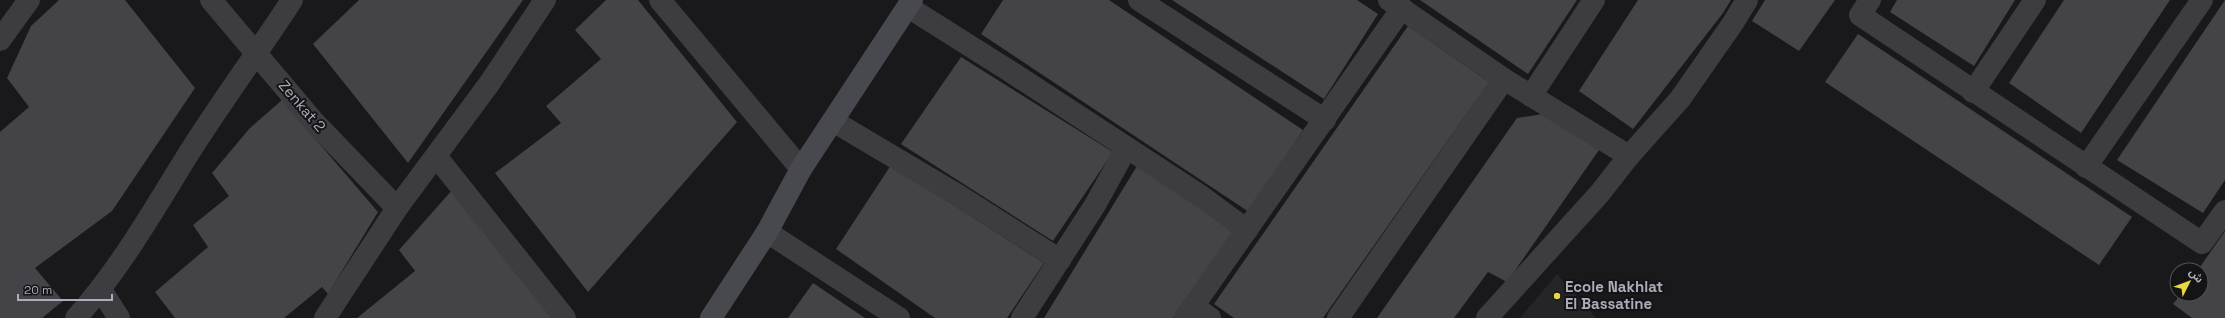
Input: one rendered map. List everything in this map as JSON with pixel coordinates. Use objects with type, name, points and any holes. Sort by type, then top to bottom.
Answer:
[{"type":"main road","points":[[710,318],[767,232],[801,169],[910,4]]},
{"type":"street","points":[[0,40],[29,0]]},
{"type":"street","name":"Zenkat 2","points":[[211,0],[315,123],[397,208]]},
{"type":"street","points":[[76,318],[101,290],[128,253],[185,160],[292,0]]},
{"type":"street","points":[[325,318],[397,208],[489,84],[545,0]]},
{"type":"street","points":[[660,0],[801,169]]},
{"type":"street","points":[[1139,0],[1325,120]]},
{"type":"street","points":[[1531,96],[1594,0]]},
{"type":"street","points":[[1487,318],[1600,193],[1629,156],[1680,99],[1733,23],[1747,0]]},
{"type":"street","points":[[1870,0],[1860,15],[1973,92],[2202,243],[2225,212]]},
{"type":"street","points":[[1973,92],[2036,0]]},
{"type":"street","points":[[2086,167],[2202,0]]},
{"type":"street","points":[[910,4],[1126,149],[1201,196],[1247,230]]},
{"type":"street","points":[[1196,314],[1247,230],[1325,120],[1395,4],[1504,79],[1629,156]]},
{"type":"street","points":[[1338,318],[1504,79]]},
{"type":"street","points":[[833,121],[961,197],[1060,260]]},
{"type":"street","points":[[1022,318],[1095,205],[1126,149]]},
{"type":"street","points":[[436,156],[565,318]]},
{"type":"street","points":[[767,232],[899,318]]},
{"type":"street","points":[[101,290],[119,318]]},
{"type":"shaded area","name":"Ecole Nakhlat El Bassatine","points":[[1557,274],[1596,318],[1520,318]]},
{"type":"building","points":[[59,0],[125,0],[195,88],[112,211],[35,268],[63,301],[42,318],[0,318],[0,132],[29,107],[7,78],[31,26]]},
{"type":"building","points":[[359,0],[523,0],[408,163],[313,44]]},
{"type":"building","points":[[606,0],[638,0],[737,122],[588,292],[495,173],[561,123],[546,106],[601,59],[575,30]]},
{"type":"building","points":[[1003,0],[1109,0],[1303,130],[1249,212],[981,34]]},
{"type":"building","points":[[1172,0],[1357,0],[1378,14],[1324,99]]},
{"type":"building","points":[[1420,0],[1577,0],[1528,74]]},
{"type":"building","points":[[1638,0],[1731,0],[1723,13],[1633,129],[1579,91]]},
{"type":"building","points":[[1765,0],[1835,0],[1799,51],[1752,21]]},
{"type":"building","points":[[1897,0],[2015,0],[1974,66],[1890,12]]},
{"type":"building","points":[[2064,0],[2170,0],[2081,133],[2009,83]]},
{"type":"building","points":[[2225,0],[2225,180],[2203,213],[2117,160]]},
{"type":"building","points":[[1408,26],[1489,82],[1323,318],[1234,318],[1214,304]]},
{"type":"building","points":[[1858,34],[2132,217],[2099,265],[1825,82]]},
{"type":"building","points":[[961,57],[1113,152],[1053,241],[901,144]]},
{"type":"building","points":[[282,100],[378,212],[328,294],[322,287],[284,318],[175,318],[155,292],[208,247],[193,225],[229,196],[212,173],[250,128]]},
{"type":"building","points":[[1543,114],[1599,150],[1507,282],[1488,272],[1454,318],[1377,318],[1517,118]]},
{"type":"building","points":[[891,165],[1044,263],[1007,318],[935,318],[836,249]]},
{"type":"building","points":[[1137,166],[1234,231],[1173,318],[1044,318]]},
{"type":"building","points":[[453,189],[560,318],[357,318],[415,271],[399,250]]},
{"type":"building","points":[[2225,231],[2225,318],[2192,318],[2173,304],[2175,302],[2209,302],[2209,262],[2204,262]]},
{"type":"building","points":[[813,283],[865,318],[788,318]]},
{"type":"place","name":"Ecole Nakhlat El Bassatine","points":[[1557,296]]}]
